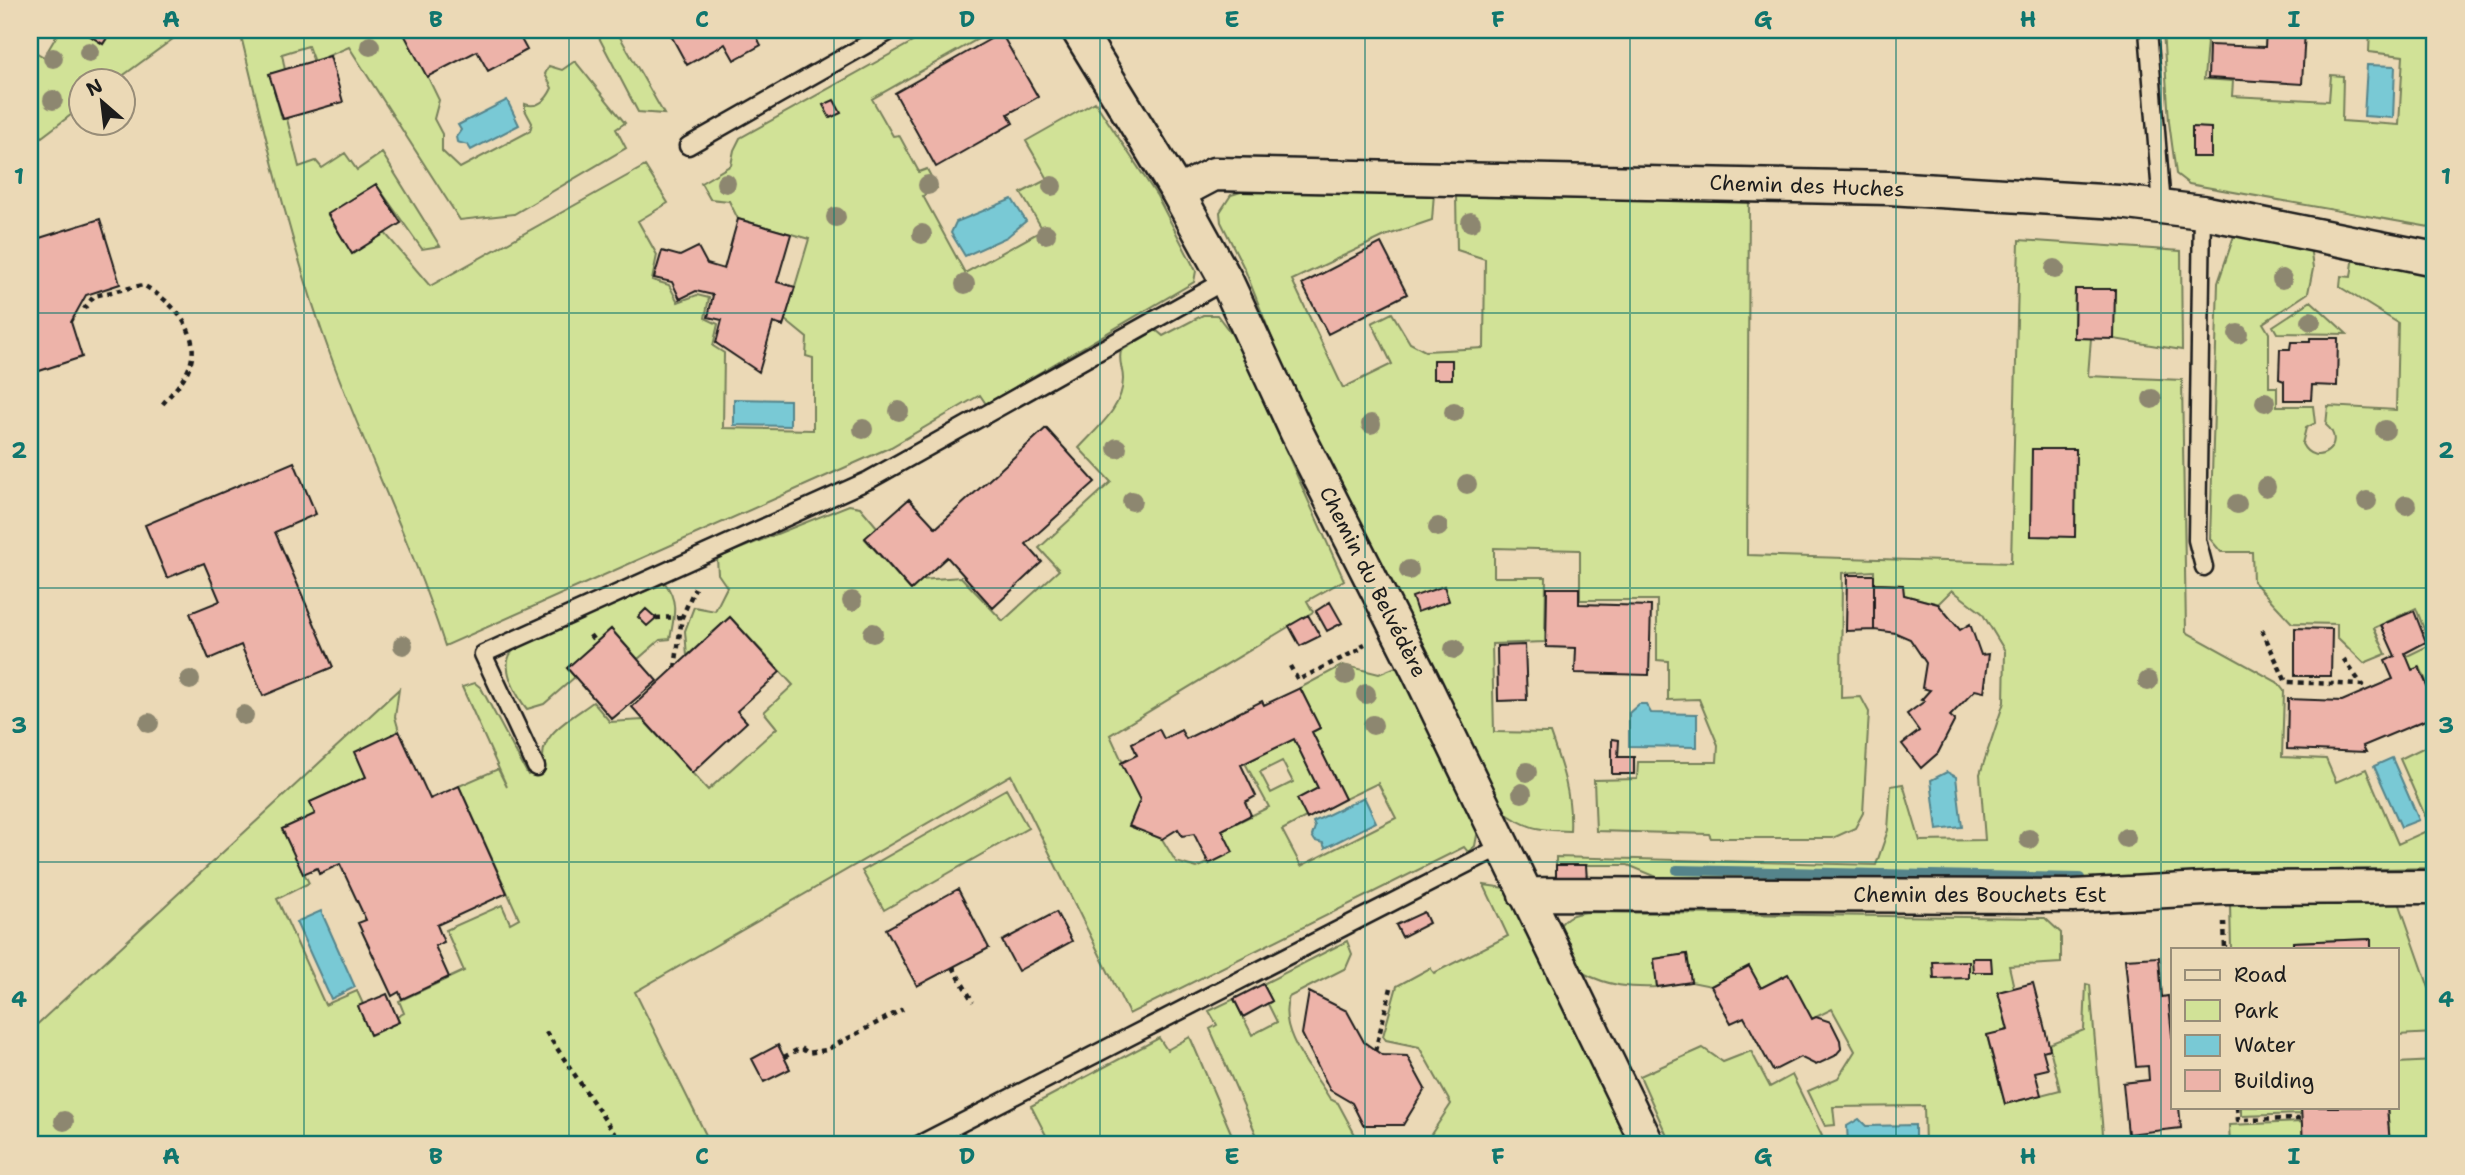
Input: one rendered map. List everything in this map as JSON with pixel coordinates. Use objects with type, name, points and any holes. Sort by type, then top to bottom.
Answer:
[{"type":"street","name":"Chemin du Belvédère","points":[[1078,30],[1178,193],[1226,280],[1297,433],[1418,671],[1648,1145]]},
{"type":"street","name":"Chemin des Huches","points":[[1178,193],[1214,173],[1889,188],[2202,212],[2435,259]]},
{"type":"street","name":"Chemin des Bouchets Est","points":[[1525,894],[2073,896],[2223,888],[2435,887]]},
{"type":"lane","points":[[688,146],[892,30]]},
{"type":"lane","points":[[2148,30],[2162,207]]},
{"type":"lane","points":[[2202,212],[2197,540],[2204,567]]},
{"type":"lane","points":[[536,767],[483,654],[869,480],[1226,280]]},
{"type":"lane","points":[[918,1145],[1502,846]]},
{"type":"path","points":[[84,309],[94,296],[143,285],[157,293],[182,317],[192,343],[191,358],[188,370],[161,406]]},
{"type":"path","points":[[675,668],[682,617],[699,580]]},
{"type":"path","points":[[656,618],[682,617]]},
{"type":"path","points":[[2262,630],[2287,682],[2361,685],[2343,658]]},
{"type":"path","points":[[1290,666],[1298,680],[1340,660],[1364,647],[1357,633]]},
{"type":"path","points":[[953,967],[973,1002]]},
{"type":"path","points":[[1375,1051],[1391,988]]},
{"type":"path","points":[[784,1057],[801,1048],[808,1053],[826,1050],[903,1009]]},
{"type":"path","points":[[546,1032],[622,1145]]},
{"type":"path","points":[[2237,1108],[2238,1120],[2302,1119]]},
{"type":"green space","points":[[60,30],[81,30],[103,44],[112,30],[185,30],[136,66],[66,66],[66,119],[30,146],[30,49],[44,57]]},
{"type":"green space","points":[[251,30],[405,30],[439,100],[434,119],[442,134],[442,151],[460,168],[530,131],[532,123],[525,104],[538,104],[550,92],[552,88],[545,74],[549,66],[562,70],[575,61],[625,123],[616,129],[626,148],[514,214],[460,220],[349,47],[314,62],[308,46],[282,54],[285,70],[270,75],[282,119],[287,119],[299,167],[316,161],[322,168],[345,153],[357,170],[382,153],[440,246],[422,249],[376,184],[328,215],[352,253],[385,233],[430,286],[645,166],[668,203],[638,221],[657,255],[652,280],[669,285],[678,302],[697,295],[709,298],[705,318],[718,324],[713,346],[724,353],[723,428],[813,430],[813,358],[806,356],[807,338],[785,320],[809,239],[738,219],[729,201],[710,199],[701,183],[731,165],[740,138],[934,30],[990,32],[872,99],[893,136],[899,135],[919,172],[927,169],[937,188],[923,196],[965,273],[1043,230],[1021,193],[1048,179],[1026,141],[1095,102],[1157,196],[1196,271],[1194,282],[986,404],[980,395],[891,447],[445,646],[419,572],[316,315],[281,196],[241,36]]},
{"type":"green space","points":[[595,30],[616,30],[664,114],[638,112]]},
{"type":"green space","points":[[2163,30],[2200,30],[2207,42],[2204,79],[2233,81],[2232,96],[2329,101],[2331,75],[2343,76],[2342,121],[2399,125],[2403,56],[2369,52],[2370,30],[2435,30],[2435,228],[2189,184],[2176,174],[2169,122]]},
{"type":"green space","points":[[1254,188],[1434,193],[1432,220],[1385,236],[1292,280],[1343,388],[1392,364],[1372,323],[1392,313],[1410,343],[1425,351],[1484,348],[1485,259],[1457,250],[1456,196],[1486,190],[1749,197],[1747,555],[2011,563],[2019,240],[2181,251],[2182,350],[2114,339],[2114,289],[2075,289],[2074,338],[2091,338],[2088,376],[2182,380],[2186,632],[2277,682],[2284,691],[2282,757],[2326,759],[2336,782],[2366,769],[2398,844],[2431,829],[2400,759],[2435,742],[2435,868],[2203,872],[2196,879],[2137,883],[1664,880],[1628,865],[1556,865],[1556,857],[1876,865],[1888,830],[1891,786],[1903,784],[1920,841],[1985,840],[1980,774],[2004,702],[2005,651],[1982,613],[1952,590],[1938,604],[1904,595],[1902,585],[1874,584],[1874,571],[1842,573],[1841,698],[1861,697],[1869,712],[1863,813],[1855,828],[1833,838],[1711,838],[1709,834],[1596,831],[1594,780],[1637,779],[1638,762],[1717,762],[1718,745],[1699,699],[1668,700],[1668,661],[1657,660],[1657,600],[1580,600],[1580,550],[1494,548],[1494,577],[1546,577],[1545,642],[1492,644],[1494,732],[1550,733],[1568,793],[1570,831],[1541,829],[1517,821],[1500,809],[1307,427],[1245,270],[1221,222],[1220,212],[1231,195]]},
{"type":"green space","points":[[2236,230],[2310,246],[2313,269],[2308,293],[2263,323],[2269,333],[2269,387],[2277,387],[2277,406],[2313,406],[2315,423],[2306,428],[2302,444],[2314,455],[2328,451],[2334,440],[2326,425],[2328,406],[2396,410],[2398,323],[2340,287],[2341,276],[2351,277],[2354,255],[2435,271],[2435,701],[2420,667],[2412,671],[2405,657],[2430,645],[2416,608],[2374,628],[2386,654],[2364,663],[2337,637],[2337,624],[2292,623],[2253,581],[2252,552],[2221,552],[2210,539],[2218,283]]},
{"type":"green space","points":[[2311,301],[2347,334],[2277,333],[2273,326]]},
{"type":"green space","points":[[1203,315],[1217,315],[1236,340],[1344,580],[1307,601],[1313,612],[1110,735],[1140,800],[1130,826],[1162,839],[1176,862],[1197,868],[1232,852],[1222,830],[1269,807],[1245,763],[1294,739],[1318,788],[1306,817],[1282,830],[1301,866],[1396,818],[1378,783],[1345,799],[1312,732],[1320,728],[1300,688],[1343,665],[1379,674],[1398,666],[1478,830],[1475,846],[1468,852],[1464,847],[1129,1014],[1011,775],[635,992],[711,1145],[44,1145],[30,1123],[30,1031],[399,689],[395,717],[399,731],[366,777],[310,802],[315,814],[282,829],[309,883],[277,899],[325,1005],[357,991],[363,1004],[359,1006],[371,1035],[399,1022],[397,1017],[404,1013],[399,1001],[464,971],[446,930],[502,905],[510,923],[519,918],[459,786],[498,769],[507,787],[462,687],[475,683],[481,688],[528,775],[545,766],[545,746],[557,729],[593,702],[610,722],[643,720],[708,790],[777,728],[764,712],[793,685],[730,617],[687,656],[685,631],[694,607],[715,611],[727,587],[718,574],[717,558],[849,505],[860,507],[877,527],[865,539],[910,589],[920,580],[961,577],[1003,621],[1059,570],[1039,548],[1111,482],[1079,448],[1108,417],[1119,399],[1123,379],[1121,351],[1156,330],[1163,336]],"holes":[[[1282,761],[1293,782],[1271,793],[1260,772]]]},
{"type":"green space","points":[[665,583],[674,603],[670,639],[660,640],[638,659],[611,629],[567,668],[575,677],[544,704],[527,709],[516,692],[508,670],[510,655],[519,644]]},
{"type":"green space","points":[[1006,789],[1028,828],[884,910],[862,871]]},
{"type":"green space","points":[[1484,885],[1505,888],[1630,1145],[1424,1145],[1451,1104],[1419,1047],[1386,1040],[1383,1036],[1397,986],[1430,968],[1434,973],[1508,936]]},
{"type":"green space","points":[[2399,902],[2435,1005],[2435,1033],[2398,1035],[2398,948],[2371,948],[2370,939],[2294,942],[2293,948],[2231,948],[2230,904]]},
{"type":"green space","points":[[1588,912],[2045,918],[2061,933],[2061,963],[2009,966],[2014,988],[1998,992],[2008,1030],[1987,1036],[2005,1104],[2060,1090],[2049,1044],[2084,1030],[2086,984],[2090,985],[2104,1145],[1925,1145],[1924,1106],[1833,1107],[1835,1125],[1825,1126],[1808,1091],[1838,1078],[1855,1051],[1832,1009],[1812,1019],[1788,974],[1761,988],[1749,966],[1711,986],[1691,982],[1687,954],[1654,959],[1657,987],[1637,987],[1602,981],[1583,973],[1570,943],[1560,942],[1558,928],[1564,920]]},
{"type":"green space","points":[[1347,941],[1352,954],[1346,968],[1289,997],[1286,1010],[1292,1037],[1330,1099],[1338,1103],[1359,1142],[1414,1145],[1261,1145],[1210,1029],[1217,1025],[1209,1011],[1234,999],[1252,1035],[1277,1022],[1268,1004],[1272,1001],[1263,984]]},
{"type":"green space","points":[[1190,1037],[1232,1135],[1213,1145],[1051,1145],[1031,1106],[1159,1038],[1167,1050]]},
{"type":"green space","points":[[1703,1048],[1723,1062],[1751,1051],[1770,1087],[1792,1075],[1822,1136],[1809,1145],[1671,1145],[1640,1076]]},
{"type":"green space","points":[[2435,1061],[2435,1145],[2390,1145],[2387,1108],[2398,1108],[2398,1063]]},
{"type":"green space","points":[[2241,1108],[2301,1108],[2302,1114],[2241,1116]]},
{"type":"green space","points":[[2302,1122],[2303,1145],[2230,1145],[2229,1125]]},
{"type":"water","points":[[2367,65],[2395,66],[2393,118],[2364,116]]},
{"type":"water","points":[[507,100],[519,125],[471,150],[468,145],[457,142],[456,137],[461,130],[458,125]]},
{"type":"water","points":[[1012,199],[1026,221],[1007,237],[965,256],[951,233],[956,222]]},
{"type":"water","points":[[734,399],[790,400],[790,426],[734,425]]},
{"type":"water","points":[[1639,704],[1646,704],[1651,713],[1697,714],[1697,747],[1629,746],[1629,713]]},
{"type":"water","points":[[2392,758],[2419,820],[2401,827],[2374,766]]},
{"type":"water","points":[[1947,772],[1956,777],[1962,827],[1937,830],[1931,780]]},
{"type":"water","points":[[1364,797],[1376,822],[1325,848],[1323,843],[1315,841],[1312,836],[1315,827],[1313,822]]},
{"type":"water","points":[[321,911],[355,987],[331,999],[296,922]]},
{"type":"water","points":[[1859,1119],[1866,1126],[1915,1125],[1915,1145],[1848,1145],[1847,1126]]},
{"type":"building","points":[[81,30],[112,30],[103,44]]},
{"type":"building","points":[[418,30],[516,30],[527,50],[488,71],[477,51],[427,77],[405,36]]},
{"type":"building","points":[[668,30],[753,30],[761,45],[734,60],[725,44],[687,65]]},
{"type":"building","points":[[2266,30],[2305,30],[2302,84],[2208,78],[2209,45],[2265,47]]},
{"type":"building","points":[[1001,33],[1038,97],[1008,114],[1013,123],[936,167],[895,93]]},
{"type":"building","points":[[330,56],[343,102],[283,119],[269,74]]},
{"type":"building","points":[[834,100],[841,113],[830,118],[823,105]]},
{"type":"building","points":[[2192,127],[2211,128],[2211,157],[2192,157]]},
{"type":"building","points":[[376,184],[401,223],[352,254],[328,214]]},
{"type":"building","points":[[100,219],[120,284],[86,295],[71,322],[82,357],[30,374],[30,267],[33,260],[30,241]]},
{"type":"building","points":[[738,219],[791,234],[777,282],[795,287],[783,326],[773,323],[759,372],[716,343],[722,320],[708,317],[713,295],[696,291],[680,299],[672,282],[654,278],[662,251],[680,256],[698,247],[707,264],[724,269]]},
{"type":"building","points":[[1381,243],[1407,294],[1328,334],[1302,284]]},
{"type":"building","points":[[2075,289],[2115,289],[2114,339],[2074,338]]},
{"type":"building","points":[[2310,338],[2338,338],[2337,386],[2312,385],[2311,400],[2284,400],[2284,381],[2279,379],[2280,349],[2290,349],[2291,342],[2310,342]]},
{"type":"building","points":[[1433,360],[1452,360],[1452,379],[1433,379]]},
{"type":"building","points":[[1046,428],[1095,482],[1026,544],[1042,562],[993,608],[947,557],[911,590],[865,538],[909,499],[936,528]]},
{"type":"building","points":[[2032,449],[2076,449],[2075,537],[2031,536]]},
{"type":"building","points":[[294,462],[316,514],[275,532],[333,667],[263,696],[241,645],[209,659],[190,613],[220,601],[204,563],[167,578],[145,525]]},
{"type":"building","points":[[1847,575],[1874,575],[1874,630],[1846,631]]},
{"type":"building","points":[[1874,584],[1903,585],[1904,595],[1938,604],[1960,630],[1970,624],[1981,655],[1989,654],[1984,692],[1975,690],[1950,716],[1955,720],[1938,753],[1921,768],[1902,744],[1919,731],[1907,714],[1925,701],[1921,700],[1930,690],[1922,688],[1926,663],[1910,639],[1896,633],[1874,630]]},
{"type":"building","points":[[1444,586],[1449,601],[1417,612],[1412,597]]},
{"type":"building","points":[[1547,588],[1579,588],[1579,604],[1651,606],[1649,675],[1575,673],[1576,648],[1546,647]]},
{"type":"building","points":[[1330,602],[1342,623],[1327,631],[1316,611]]},
{"type":"building","points":[[646,609],[656,618],[647,626],[638,617]]},
{"type":"building","points":[[2414,611],[2426,642],[2405,653],[2412,670],[2419,667],[2435,704],[2435,716],[2363,746],[2366,752],[2287,749],[2288,699],[2342,701],[2393,679],[2385,661],[2395,656],[2381,625]]},
{"type":"building","points":[[1308,615],[1320,636],[1300,646],[1289,626]]},
{"type":"building","points":[[730,617],[780,672],[737,711],[747,722],[692,773],[632,707]]},
{"type":"building","points":[[2295,628],[2332,629],[2331,676],[2295,676]]},
{"type":"building","points":[[611,629],[657,681],[612,719],[567,668]]},
{"type":"building","points":[[1525,645],[1527,700],[1498,701],[1497,646]]},
{"type":"building","points":[[1300,688],[1320,728],[1312,732],[1345,799],[1307,819],[1297,799],[1318,788],[1294,739],[1241,765],[1256,796],[1245,802],[1251,815],[1222,830],[1233,852],[1209,864],[1194,834],[1182,836],[1178,829],[1162,839],[1129,826],[1140,800],[1121,763],[1137,755],[1132,743],[1159,729],[1164,739],[1181,730],[1186,739],[1262,701],[1264,705]]},
{"type":"building","points":[[399,731],[430,799],[459,786],[507,893],[437,925],[444,942],[435,946],[449,977],[402,999],[399,992],[392,996],[358,923],[366,920],[340,864],[319,874],[317,868],[303,874],[282,829],[315,814],[310,802],[366,777],[355,752]]},
{"type":"building","points":[[1612,739],[1619,740],[1618,757],[1634,757],[1634,774],[1612,774]]},
{"type":"building","points":[[1556,865],[1586,865],[1587,881],[1556,881]]},
{"type":"building","points":[[958,889],[989,948],[917,986],[886,929]]},
{"type":"building","points":[[1056,912],[1072,941],[1018,971],[1002,941]]},
{"type":"building","points":[[1424,912],[1429,923],[1402,937],[1396,925]]},
{"type":"building","points":[[2371,939],[2371,948],[2293,948],[2293,942]]},
{"type":"building","points":[[1687,954],[1691,982],[1657,987],[1654,959]]},
{"type":"building","points":[[2159,957],[2162,997],[2168,996],[2171,1025],[2171,1108],[2179,1108],[2181,1128],[2128,1134],[2123,1083],[2149,1080],[2148,1066],[2136,1067],[2125,959]]},
{"type":"building","points":[[1972,958],[1991,958],[1992,972],[1973,972]]},
{"type":"building","points":[[1969,961],[1969,978],[1934,979],[1933,962]]},
{"type":"building","points":[[1749,966],[1761,988],[1788,974],[1812,1019],[1816,1017],[1831,1022],[1840,1040],[1841,1049],[1835,1056],[1816,1065],[1800,1057],[1773,1071],[1744,1017],[1731,1023],[1711,986]]},
{"type":"building","points":[[2033,983],[2050,1049],[2043,1051],[2048,1069],[2035,1072],[2041,1095],[2005,1104],[1987,1035],[2008,1030],[1998,992]]},
{"type":"building","points":[[1263,984],[1272,1001],[1243,1017],[1234,999]]},
{"type":"building","points":[[1309,992],[1347,1011],[1364,1042],[1382,1055],[1407,1056],[1425,1089],[1403,1125],[1363,1125],[1352,1103],[1330,1090],[1302,1034]]},
{"type":"building","points":[[387,994],[399,1022],[370,1035],[358,1006]]},
{"type":"building","points":[[778,1045],[790,1069],[764,1082],[752,1059]]},
{"type":"building","points":[[2301,1108],[2387,1108],[2390,1145],[2303,1145]]},
{"type":"waterway","points":[[1677,870],[2080,878]]}]
